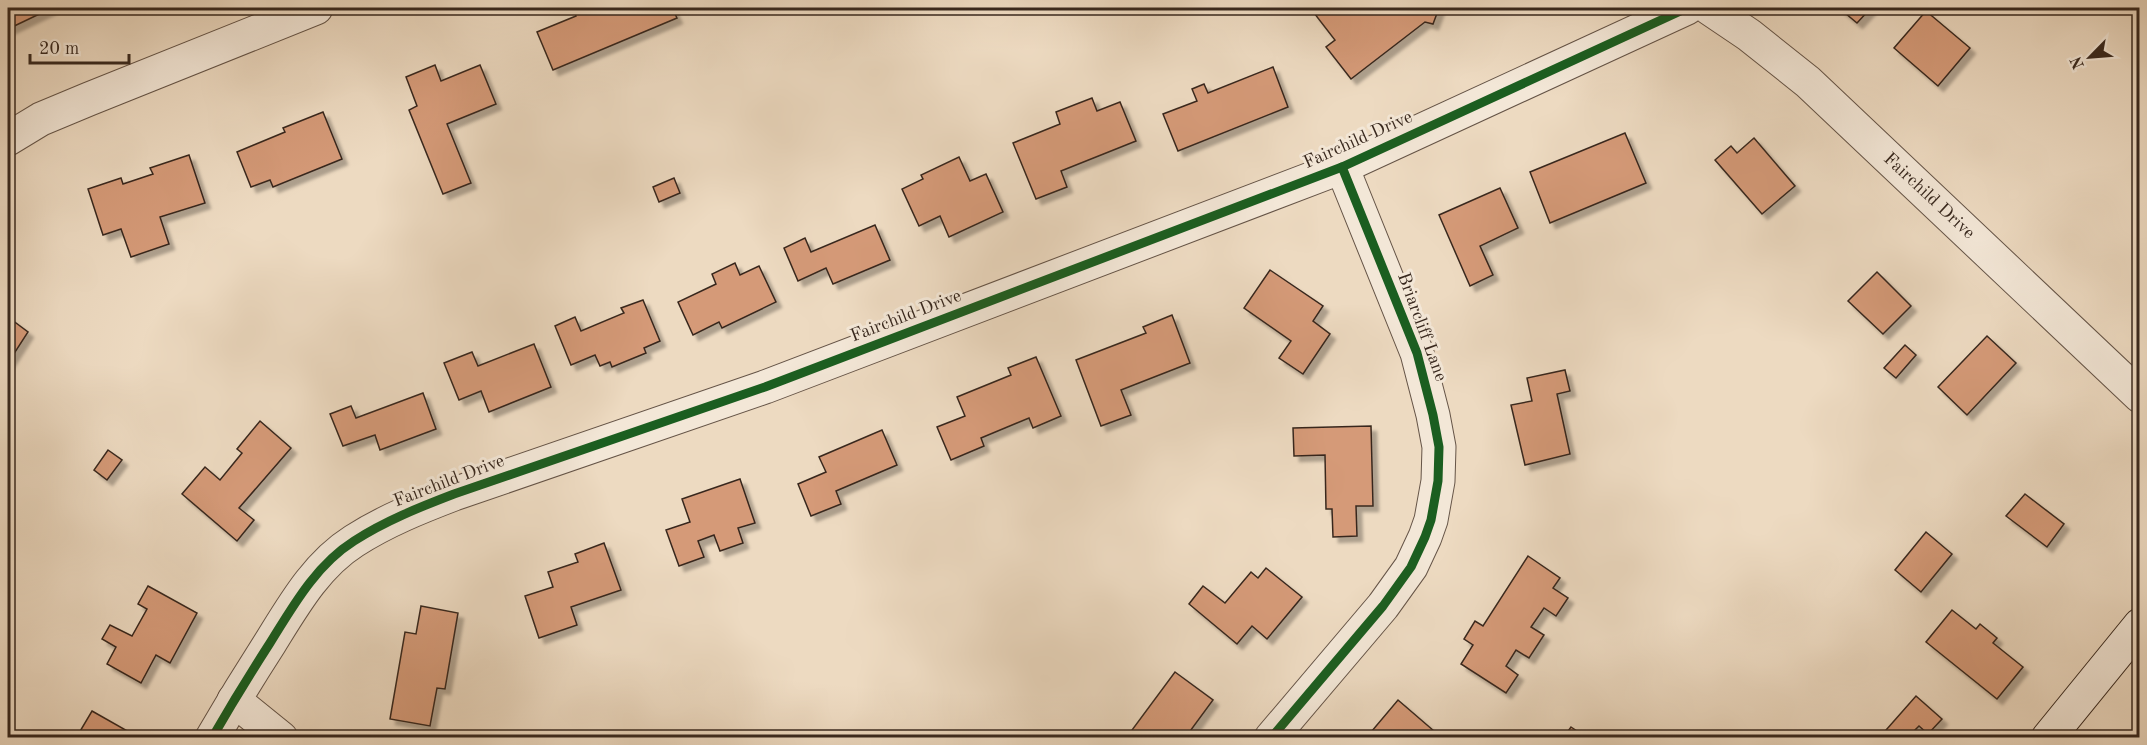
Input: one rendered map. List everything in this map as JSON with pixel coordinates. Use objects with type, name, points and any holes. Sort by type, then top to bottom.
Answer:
[{"type":"street","points":[[8,139],[41,119],[316,8]]},
{"type":"street","name":"Fairchild Drive","points":[[212,738],[294,604],[320,570],[353,542],[412,511],[465,490],[765,387],[1342,167],[1687,8]]},
{"type":"street","name":"Fairchild Drive","points":[[1709,8],[1749,35],[1808,82],[2139,396]]},
{"type":"street","name":"Briarcliff Lane","points":[[1271,738],[1383,606],[1411,567],[1428,528],[1438,482],[1439,447],[1431,404],[1417,353],[1342,167]]},
{"type":"street","points":[[2048,738],[2139,625]]},
{"type":"street","points":[[234,700],[281,738]]},
{"type":"building","points":[[8,8],[52,8],[8,29]]},
{"type":"building","points":[[581,8],[672,8],[677,18],[553,70],[537,32],[576,16],[574,10]]},
{"type":"building","points":[[1321,8],[1439,8],[1433,24],[1425,22],[1351,79],[1326,47],[1335,40],[1314,13]]},
{"type":"building","points":[[1839,8],[1871,8],[1857,23]]},
{"type":"building","points":[[1926,11],[1970,48],[1938,86],[1894,48]]},
{"type":"building","points":[[435,65],[441,81],[480,65],[496,104],[447,124],[471,183],[443,194],[409,110],[417,106],[406,77]]},
{"type":"building","points":[[1273,67],[1288,107],[1178,151],[1163,114],[1197,101],[1192,89],[1204,84],[1208,93]]},
{"type":"building","points":[[1092,98],[1097,111],[1120,102],[1136,141],[1061,171],[1067,187],[1036,199],[1013,143],[1060,124],[1056,112]]},
{"type":"building","points":[[323,112],[342,159],[273,187],[270,180],[251,187],[237,152],[285,132],[283,128]]},
{"type":"building","points":[[1625,133],[1646,183],[1550,223],[1530,172]]},
{"type":"building","points":[[1754,138],[1795,186],[1762,214],[1715,160],[1731,146],[1737,153]]},
{"type":"building","points":[[189,155],[205,203],[160,217],[169,244],[131,257],[121,229],[103,235],[88,189],[121,178],[123,184],[153,174],[150,168]]},
{"type":"building","points":[[959,157],[970,181],[986,174],[1003,212],[949,237],[940,216],[919,226],[902,189],[923,179],[921,175]]},
{"type":"building","points":[[674,178],[680,193],[659,202],[653,187]]},
{"type":"building","points":[[1500,188],[1518,228],[1480,246],[1493,275],[1470,286],[1439,215]]},
{"type":"building","points":[[875,225],[890,260],[833,284],[826,268],[798,281],[784,248],[805,238],[811,252]]},
{"type":"building","points":[[735,263],[740,275],[759,266],[776,302],[722,328],[719,322],[693,335],[678,302],[716,284],[712,274]]},
{"type":"building","points":[[1270,270],[1323,306],[1313,321],[1330,334],[1303,374],[1279,358],[1291,341],[1244,308]]},
{"type":"building","points":[[1877,272],[1911,306],[1883,334],[1848,301]]},
{"type":"building","points":[[643,300],[660,341],[644,348],[646,353],[612,367],[610,362],[600,366],[595,355],[571,365],[555,326],[575,317],[581,331],[624,313],[621,308]]},
{"type":"building","points":[[1172,315],[1190,363],[1121,390],[1131,415],[1101,426],[1076,360],[1146,333],[1143,327]]},
{"type":"building","points":[[8,317],[28,332],[8,363]]},
{"type":"building","points":[[1987,336],[2016,363],[1967,415],[1938,387]]},
{"type":"building","points":[[534,344],[551,387],[489,412],[481,391],[459,400],[444,363],[472,352],[478,366]]},
{"type":"building","points":[[1905,345],[1916,355],[1896,378],[1884,368]]},
{"type":"building","points":[[1036,357],[1061,416],[1033,428],[1029,418],[981,438],[984,446],[951,460],[937,427],[965,416],[957,397],[1011,375],[1008,368]]},
{"type":"building","points":[[1565,370],[1570,391],[1557,394],[1570,454],[1525,465],[1511,405],[1532,401],[1527,378]]},
{"type":"building","points":[[423,393],[436,429],[380,450],[375,435],[343,446],[330,414],[351,406],[356,418]]},
{"type":"building","points":[[260,421],[291,448],[239,508],[254,520],[237,541],[182,494],[205,467],[220,480],[242,453],[237,449]]},
{"type":"building","points":[[1371,426],[1373,506],[1356,506],[1357,536],[1333,537],[1332,509],[1326,509],[1325,455],[1294,456],[1293,428]]},
{"type":"building","points":[[882,430],[897,465],[836,491],[841,504],[811,516],[798,484],[826,472],[819,457]]},
{"type":"building","points":[[108,450],[122,460],[107,480],[94,470]]},
{"type":"building","points":[[740,479],[755,523],[738,528],[743,543],[720,551],[714,535],[698,541],[704,557],[679,566],[666,530],[690,522],[682,499]]},
{"type":"building","points":[[2025,494],[2064,524],[2047,547],[2006,516]]},
{"type":"building","points":[[1926,532],[1952,554],[1921,592],[1895,570]]},
{"type":"building","points":[[604,543],[621,590],[571,607],[577,625],[539,638],[525,596],[553,587],[548,572],[578,562],[575,554]]},
{"type":"building","points":[[1528,556],[1560,578],[1553,588],[1568,598],[1556,616],[1544,608],[1531,627],[1544,635],[1529,658],[1516,650],[1506,666],[1518,675],[1506,693],[1461,664],[1473,645],[1464,639],[1475,621],[1483,626]]},
{"type":"building","points":[[1266,568],[1302,597],[1267,639],[1252,626],[1237,644],[1189,604],[1203,586],[1225,603],[1251,572],[1258,578]]},
{"type":"building","points":[[148,586],[197,613],[170,663],[156,655],[141,683],[107,664],[116,647],[102,639],[110,625],[132,636],[147,609],[138,604]]},
{"type":"building","points":[[421,606],[458,613],[445,689],[437,688],[430,726],[390,719],[405,632],[416,634]]},
{"type":"building","points":[[1952,610],[1976,629],[1980,624],[1997,638],[1993,643],[2023,667],[1997,699],[1926,642]]},
{"type":"building","points":[[1175,672],[1213,700],[1185,738],[1143,738],[1132,730]]},
{"type":"building","points":[[1916,696],[1942,719],[1928,734],[1919,726],[1913,732],[1920,738],[1879,738]]},
{"type":"building","points":[[1398,700],[1434,731],[1428,738],[1366,738]]},
{"type":"building","points":[[92,711],[131,733],[129,738],[76,738]]},
{"type":"building","points":[[1571,727],[1586,737],[1586,738],[1563,738]]},
{"type":"cycle path","points":[[212,738],[306,587],[340,551],[390,521],[454,494],[765,387],[1342,167],[1687,8]]},
{"type":"cycle path","points":[[1271,738],[1383,606],[1411,567],[1431,520],[1438,481],[1439,447],[1417,353],[1342,167]]}]
